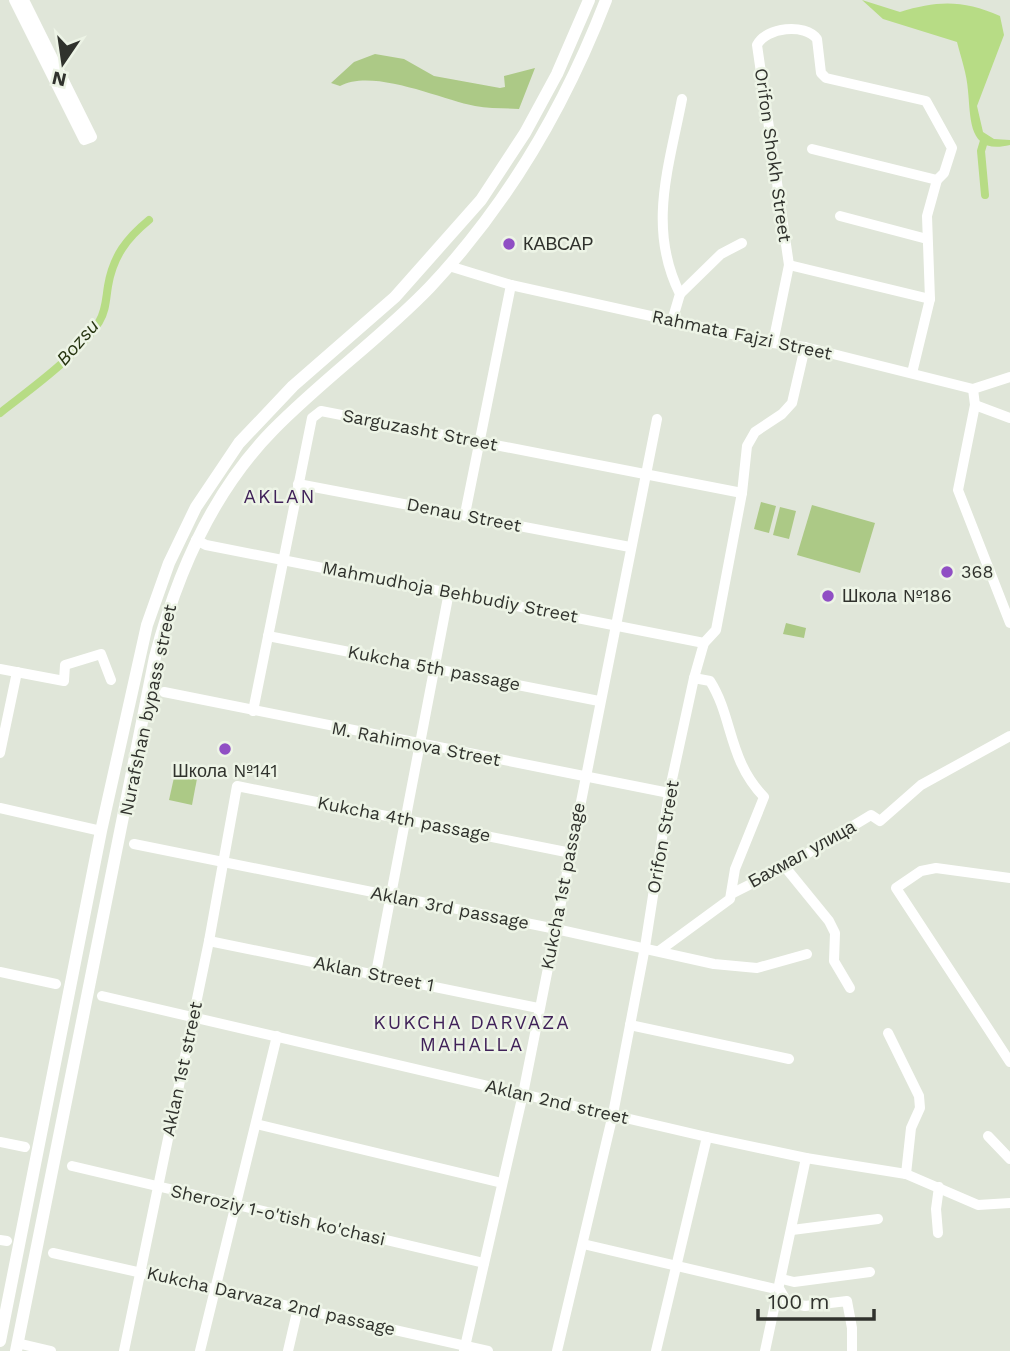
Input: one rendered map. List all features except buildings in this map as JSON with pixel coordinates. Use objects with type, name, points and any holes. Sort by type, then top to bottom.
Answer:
[{"type":"main road","name":"Nurafshan bypass street","points":[[0,1340],[9,1241],[101,831],[153,605],[183,531],[206,491],[239,443],[259,420],[292,386],[388,304],[431,260],[495,180],[557,74],[589,0]]},
{"type":"main road","name":"Nurafshan bypass street","points":[[17,1347],[155,657],[171,600],[196,540],[245,462],[271,431],[382,334],[449,266],[499,203],[551,121],[573,79],[606,0]]},
{"type":"main road","points":[[535,113],[546,112],[551,121]]},
{"type":"main road","points":[[259,420],[262,429],[271,431]]},
{"type":"main road","points":[[206,491],[216,490],[219,500]]},
{"type":"main road","points":[[9,1241],[38,1245]]},
{"type":"street","points":[[14,0],[84,141],[92,136],[24,0]]},
{"type":"street","name":"Orifon Shokh Street","points":[[789,265],[757,45],[767,34],[800,29],[810,32],[817,39],[820,68],[826,78],[929,103],[953,148],[944,173],[937,180]]},
{"type":"street","points":[[680,293],[668,269],[660,212],[682,99]]},
{"type":"street","points":[[811,149],[937,180],[927,216],[930,299],[912,373]]},
{"type":"street","points":[[840,216],[927,239]]},
{"type":"street","points":[[672,321],[680,293],[721,254],[742,243]]},
{"type":"street","points":[[772,343],[789,265],[930,299]]},
{"type":"street","name":"Rahmata Fajzi Street","points":[[449,266],[511,285],[772,343],[805,347],[972,389]]},
{"type":"street","points":[[465,514],[511,285]]},
{"type":"street","name":"Orifon Street","points":[[557,1351],[612,1115],[645,947],[669,793],[694,678],[704,643],[716,630],[742,493],[749,440],[792,403],[805,347]]},
{"type":"street","points":[[1010,377],[972,389],[975,405],[958,490],[1010,623]]},
{"type":"street","points":[[975,405],[1010,418]]},
{"type":"street","name":"Sarguzasht Street","points":[[253,711],[312,418],[321,411],[742,493]]},
{"type":"street","name":"Kukcha 1st passage","points":[[465,1348],[523,1094],[657,419]]},
{"type":"street","name":"Denau Street","points":[[299,484],[630,547]]},
{"type":"street","name":"Mahmudhoja Behbudiy Street","points":[[196,540],[704,643]]},
{"type":"street","points":[[376,973],[449,592]]},
{"type":"street","name":"Kukcha 5th passage","points":[[268,636],[599,701]]},
{"type":"street","points":[[0,669],[64,681],[65,666],[101,654],[111,680]]},
{"type":"street","points":[[0,753],[17,672]]},
{"type":"street","name":"Бахмал улица","points":[[694,678],[710,681],[716,691],[734,753],[764,797],[735,869],[733,893]]},
{"type":"street","name":"M. Rahimova Street","points":[[164,692],[669,793]]},
{"type":"street","name":"Бахмал улица","points":[[659,951],[703,922],[733,893],[785,867],[871,815],[880,821],[920,785],[1010,736]]},
{"type":"street","name":"Kukcha 4th passage","points":[[237,786],[571,853]]},
{"type":"street","name":"Aklan 1st street","points":[[124,1351],[225,861],[237,786]]},
{"type":"street","points":[[0,808],[101,831]]},
{"type":"street","name":"Аklаn 3rd passage","points":[[134,844],[645,947],[714,964],[757,968],[807,954]]},
{"type":"street","points":[[785,867],[829,921],[835,933],[834,961],[850,988]]},
{"type":"street","points":[[1010,878],[936,867],[921,871],[896,888],[1010,1062]]},
{"type":"street","name":"Аklаn Street 1","points":[[209,941],[538,1008]]},
{"type":"street","points":[[0,972],[56,984]]},
{"type":"street","name":"Аklаn 2nd street","points":[[102,996],[707,1137],[806,1158],[906,1174],[978,1205],[1010,1203]]},
{"type":"street","points":[[630,1026],[789,1059]]},
{"type":"street","points":[[888,1033],[919,1096],[920,1108],[911,1128],[906,1174]]},
{"type":"street","points":[[200,1351],[277,1036]]},
{"type":"street","points":[[256,1124],[502,1183]]},
{"type":"street","points":[[989,1136],[1010,1159]]},
{"type":"street","points":[[656,1351],[707,1137]]},
{"type":"street","points":[[0,1142],[25,1147]]},
{"type":"street","points":[[765,1351],[806,1158]]},
{"type":"street","name":"Sheroziy 1-o'tish ko'chasi","points":[[72,1166],[484,1263]]},
{"type":"street","points":[[938,1233],[936,1209],[939,1187]]},
{"type":"street","points":[[792,1230],[878,1219]]},
{"type":"street","points":[[583,1244],[781,1285],[870,1272]]},
{"type":"street","name":"Kukcha Darvaza 2nd passage","points":[[53,1253],[465,1348],[488,1351]]},
{"type":"street","points":[[781,1285],[787,1302],[805,1306],[848,1302],[853,1336],[852,1351]]},
{"type":"street","points":[[288,1351],[298,1308]]},
{"type":"street","points":[[17,1347],[51,1351]]},
{"type":"shaded area","points":[[862,0],[900,12],[927,5],[951,4],[975,7],[1000,16],[1004,35],[977,106],[983,132],[994,139],[1010,140],[1010,145],[986,145],[974,133],[966,78],[957,42],[883,19]]},
{"type":"shaded area","points":[[375,54],[404,59],[434,76],[500,88],[505,87],[504,76],[535,68],[519,109],[475,106],[388,83],[354,81],[340,86],[331,83],[354,62]]},
{"type":"shaded area","points":[[761,502],[776,506],[769,533],[754,529]]},
{"type":"shaded area","points":[[812,505],[875,523],[860,573],[797,555]]},
{"type":"shaded area","points":[[780,507],[796,511],[789,539],[773,535]]},
{"type":"shaded area","points":[[786,623],[806,628],[804,638],[783,634]]},
{"type":"shaded area","points":[[177,764],[199,768],[192,805],[169,800]]},
{"type":"waterway","points":[[984,141],[981,151],[985,195]]},
{"type":"waterway","name":"Bozsu","points":[[0,413],[53,371],[89,335],[103,313],[110,275],[117,257],[134,234],[149,220]]},
{"type":"place","name":"КАВСАР","points":[[509,244]]},
{"type":"place","name":"368","points":[[947,572]]},
{"type":"place","name":"Школа №186","points":[[828,596]]},
{"type":"place","name":"Школа №141","points":[[225,749]]},
{"type":"district","name":"AKLAN","points":[[280,496]]},
{"type":"district","name":"KUKCHA DARVAZA MAHALLA","points":[[472,1033]]}]
